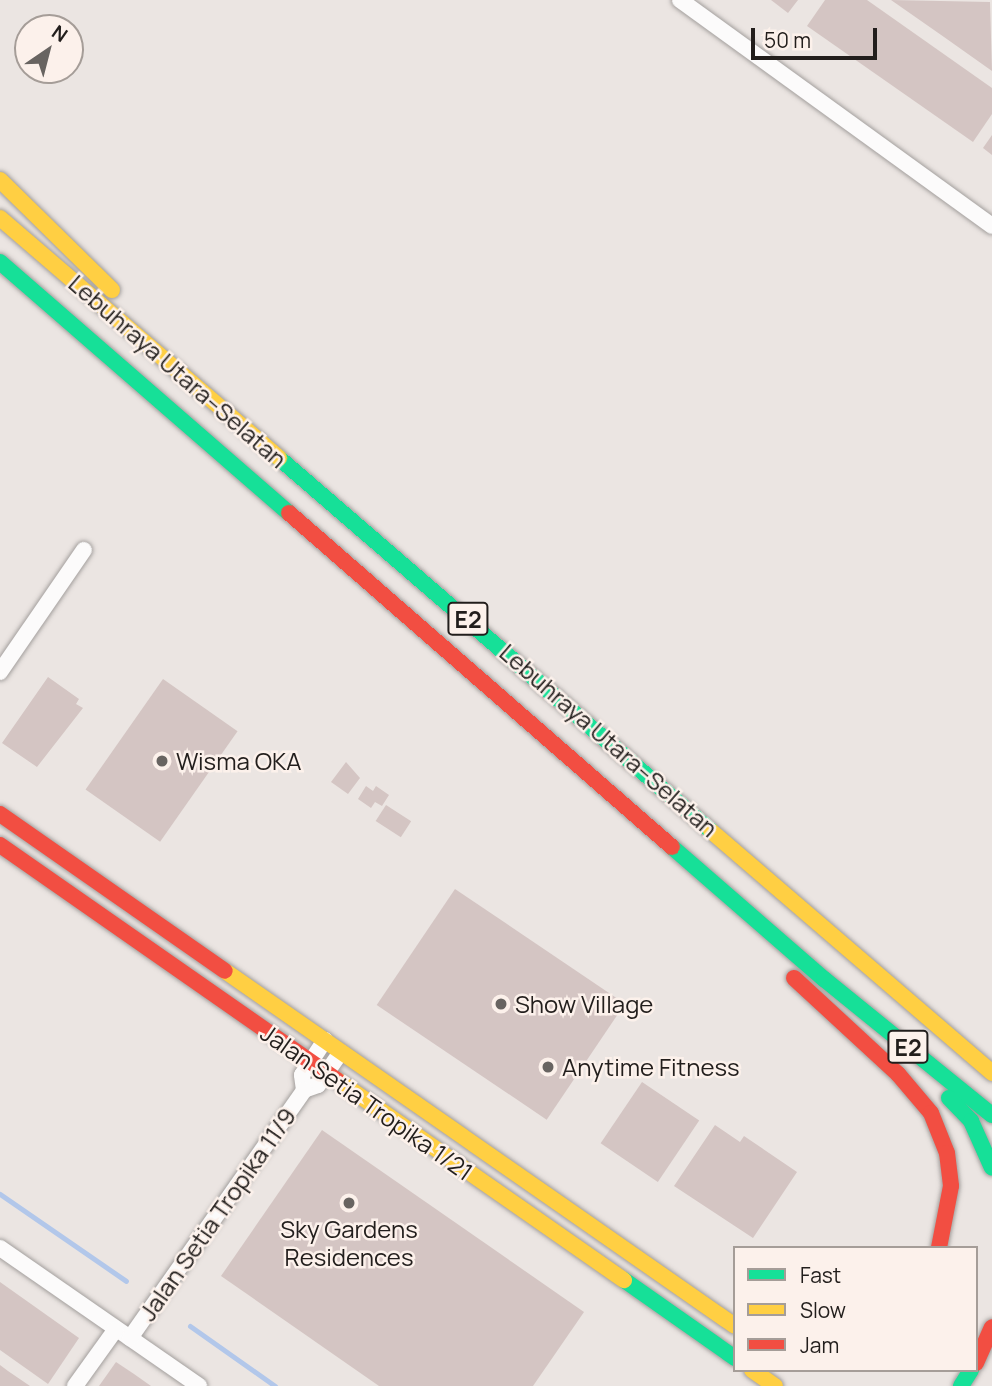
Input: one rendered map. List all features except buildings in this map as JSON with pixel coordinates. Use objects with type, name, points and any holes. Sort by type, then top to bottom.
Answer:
[{"type":"main road","points":[[0,180],[262,443]]},
{"type":"main road","name":"Lebuhraya Utara–Selatan","points":[[0,218],[992,1073]]},
{"type":"main road","name":"Lebuhraya Utara–Selatan","points":[[0,262],[824,979],[992,1115]]},
{"type":"main road","points":[[0,268],[24,283]]},
{"type":"main road","name":"Jalan Setia Tropika 1/21","points":[[0,814],[733,1324]]},
{"type":"main road","points":[[650,828],[745,931],[898,1074],[931,1113],[947,1153],[951,1186],[939,1246]]},
{"type":"main road","name":"Jalan Setia Tropika 1/21","points":[[0,845],[733,1357]]},
{"type":"main road","points":[[824,979],[971,1121],[992,1168]]},
{"type":"main road","points":[[978,1358],[992,1327]]},
{"type":"main road","points":[[755,1372],[775,1386]]},
{"type":"street","points":[[680,0],[992,226]]},
{"type":"street","points":[[0,672],[84,550]]},
{"type":"street","points":[[325,1040],[302,1075],[304,1090],[318,1085],[341,1052]]},
{"type":"street","name":"Jalan Setia Tropika 11/9","points":[[130,1338],[304,1090]]},
{"type":"street","points":[[0,1248],[199,1386]]},
{"type":"street","points":[[75,1386],[116,1329]]},
{"type":"waterway","points":[[0,1194],[126,1281]]},
{"type":"waterway","points":[[190,1326],[275,1386]]},
{"type":"traffic: fast","points":[[0,262],[289,513]]},
{"type":"traffic: fast","points":[[279,458],[711,831]]},
{"type":"traffic: fast","points":[[672,847],[824,979],[992,1115]]},
{"type":"traffic: fast","points":[[949,1098],[971,1121],[992,1168]]},
{"type":"traffic: fast","points":[[624,1280],[733,1357]]},
{"type":"traffic: fast","points":[[961,1386],[970,1372]]},
{"type":"traffic: slow","points":[[0,180],[112,290]]},
{"type":"traffic: slow","points":[[0,218],[279,458]]},
{"type":"traffic: slow","points":[[711,831],[992,1073]]},
{"type":"traffic: slow","points":[[225,971],[733,1325]]},
{"type":"traffic: slow","points":[[337,1080],[624,1280]]},
{"type":"traffic: slow","points":[[755,1372],[775,1386]]},
{"type":"traffic: jam","points":[[289,513],[672,847]]},
{"type":"traffic: jam","points":[[0,814],[225,971]]},
{"type":"traffic: jam","points":[[0,845],[337,1080]]},
{"type":"traffic: jam","points":[[794,978],[898,1074],[931,1113],[947,1153],[951,1186],[939,1246]]},
{"type":"traffic: jam","points":[[978,1358],[992,1327]]},
{"type":"place","name":"Wisma OKA","points":[[162,761]]},
{"type":"place","name":"Show Village","points":[[501,1004]]},
{"type":"place","name":"Anytime Fitness","points":[[548,1067]]},
{"type":"place","name":"Sky Gardens Residences","points":[[349,1203]]}]
